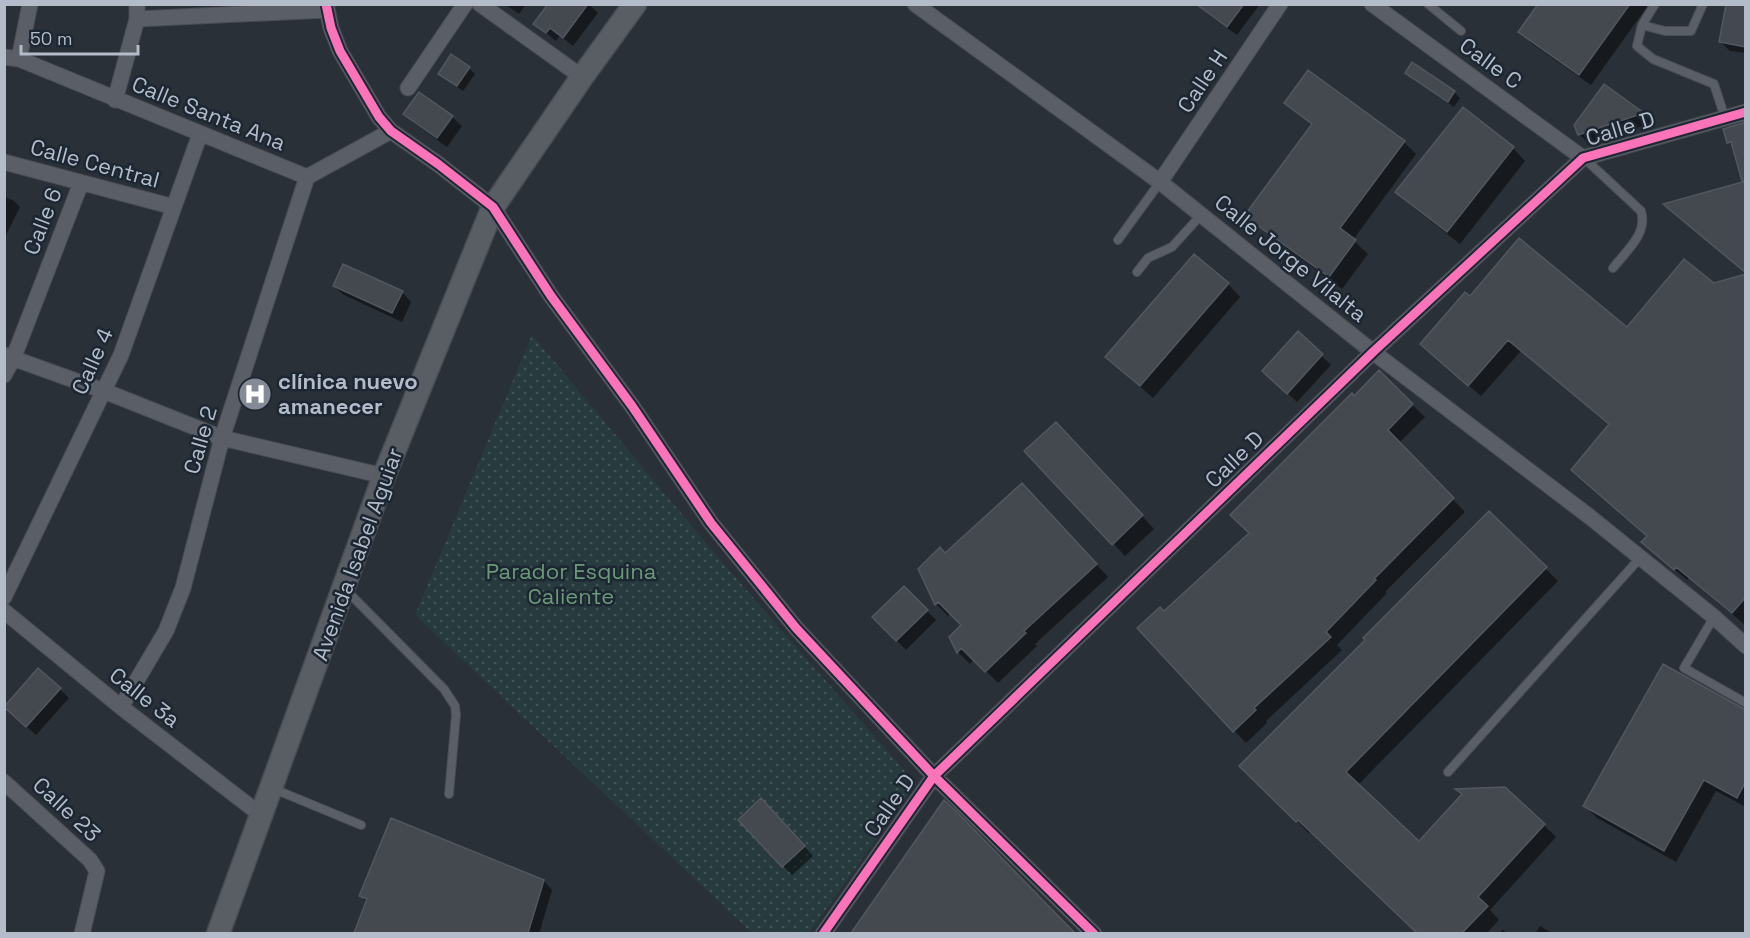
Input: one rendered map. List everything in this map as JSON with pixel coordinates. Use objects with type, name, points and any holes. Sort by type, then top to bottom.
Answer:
[{"type":"main road","name":"Avenida Isabel Aguiar","points":[[222,932],[261,815],[384,476],[493,207],[635,4]]},
{"type":"street","points":[[12,58],[30,4]]},
{"type":"street","points":[[408,88],[465,4]]},
{"type":"street","points":[[480,4],[582,77]]},
{"type":"street","name":"Calle Jorge Vilalta","points":[[915,4],[1160,182],[1373,352],[1590,517],[1714,617],[1746,646]]},
{"type":"street","name":"Calle H","points":[[1160,182],[1280,4]]},
{"type":"street","name":"Calle C","points":[[1372,4],[1583,158]]},
{"type":"street","points":[[115,100],[137,12],[326,7],[340,51],[379,117],[391,131],[493,207],[551,296],[632,406],[711,523],[796,628],[934,776],[1094,933]]},
{"type":"street","name":"Calle Santa Ana","points":[[12,58],[307,177]]},
{"type":"street","name":"Calle D","points":[[823,933],[934,776],[1373,352],[1583,158],[1746,112]]},
{"type":"street","points":[[307,177],[391,131]]},
{"type":"street","name":"Calle 4","points":[[4,597],[121,355],[200,134]]},
{"type":"street","name":"Calle Central","points":[[4,162],[174,207]]},
{"type":"street","name":"Calle 2","points":[[121,707],[166,631],[183,588],[222,438],[307,177]]},
{"type":"street","name":"Calle 6","points":[[4,375],[9,357],[81,183]]},
{"type":"street","points":[[9,357],[222,438],[384,476]]},
{"type":"street","name":"Calle 3a","points":[[4,611],[121,707],[261,815]]},
{"type":"street","name":"Calle 23","points":[[4,782],[90,860],[97,871],[82,933]]},
{"type":"lane","points":[[1428,4],[1461,31]]},
{"type":"lane","points":[[1655,4],[1642,25],[1637,46],[1653,59],[1714,84],[1725,117]]},
{"type":"lane","points":[[1642,25],[1665,31],[1691,31],[1703,4]]},
{"type":"lane","points":[[1583,158],[1641,211],[1644,221],[1641,231],[1613,268]]},
{"type":"lane","points":[[1118,240],[1160,182]]},
{"type":"lane","points":[[1137,272],[1148,258],[1172,247],[1201,215]]},
{"type":"lane","points":[[1448,772],[1640,558]]},
{"type":"lane","points":[[344,588],[444,689],[455,706],[449,794]]},
{"type":"lane","points":[[1714,617],[1684,668],[1746,703]]},
{"type":"lane","points":[[271,788],[361,825]]},
{"type":"green space","name":"Parador Esquina Caliente","points":[[532,335],[716,555],[916,784],[809,933],[752,933],[415,615]]},
{"type":"building","points":[[548,4],[588,4],[563,38],[550,28],[546,33],[533,24]]},
{"type":"building","points":[[1196,4],[1244,4],[1227,27]]},
{"type":"building","points":[[1538,4],[1630,4],[1579,75],[1518,32]]},
{"type":"building","points":[[1726,4],[1746,4],[1746,47],[1719,42]]},
{"type":"building","points":[[451,54],[470,67],[457,86],[438,74]]},
{"type":"building","points":[[1412,62],[1455,91],[1448,102],[1405,73]]},
{"type":"building","points":[[1308,70],[1405,141],[1340,228],[1356,240],[1329,277],[1244,216],[1312,124],[1284,103]]},
{"type":"building","points":[[1604,84],[1644,113],[1578,135],[1574,125]]},
{"type":"building","points":[[419,92],[453,116],[437,138],[403,114]]},
{"type":"building","points":[[1463,107],[1514,147],[1447,232],[1395,192]]},
{"type":"building","points":[[1746,122],[1746,181],[1742,181],[1731,142],[1727,143],[1723,129]]},
{"type":"building","points":[[1746,181],[1746,273],[1663,204]]},
{"type":"building","points":[[1519,238],[1627,327],[1684,259],[1714,283],[1746,274],[1746,597],[1732,613],[1676,567],[1674,570],[1641,542],[1647,536],[1571,470],[1609,424],[1508,340],[1468,386],[1420,344],[1465,292],[1470,296]]},
{"type":"building","points":[[1194,254],[1229,283],[1140,386],[1105,357]]},
{"type":"building","points":[[343,264],[403,291],[392,313],[333,286]]},
{"type":"building","points":[[1298,331],[1323,354],[1287,394],[1262,371]]},
{"type":"building","points":[[1379,370],[1413,404],[1388,430],[1454,498],[1374,579],[1376,580],[1326,632],[1331,637],[1254,708],[1256,710],[1233,732],[1137,628],[1160,607],[1164,611],[1249,533],[1230,515],[1352,393],[1354,396]]},
{"type":"building","points":[[1056,422],[1143,515],[1112,545],[1024,451]]},
{"type":"building","points":[[1022,483],[1097,564],[1024,631],[1026,633],[985,672],[961,648],[957,653],[949,637],[961,625],[938,602],[935,605],[918,569],[940,547],[945,553]]},
{"type":"building","points":[[1489,511],[1547,567],[1346,772],[1419,841],[1462,794],[1455,789],[1505,787],[1545,824],[1478,897],[1488,906],[1462,933],[1417,933],[1298,820],[1296,822],[1239,766]]},
{"type":"building","points":[[904,586],[928,610],[896,641],[872,617]]},
{"type":"building","points":[[1663,664],[1746,710],[1746,781],[1737,798],[1704,780],[1664,851],[1583,806]]},
{"type":"building","points":[[38,668],[61,688],[26,727],[4,707]]},
{"type":"building","points":[[761,798],[805,846],[782,867],[738,820]]},
{"type":"building","points":[[944,800],[956,811],[1075,933],[851,933]]},
{"type":"building","points":[[391,818],[544,880],[528,933],[354,933],[367,899],[359,896]]},
{"type":"cycle path","points":[[326,4],[331,28],[340,51],[379,117],[391,131],[493,207],[551,296],[632,406],[711,523],[796,628],[934,776],[1094,934]]},
{"type":"cycle path","points":[[823,934],[934,776],[1373,352],[1583,158],[1746,112]]},
{"type":"place","name":"clínica nuevo amanecer","points":[[255,394]]}]
